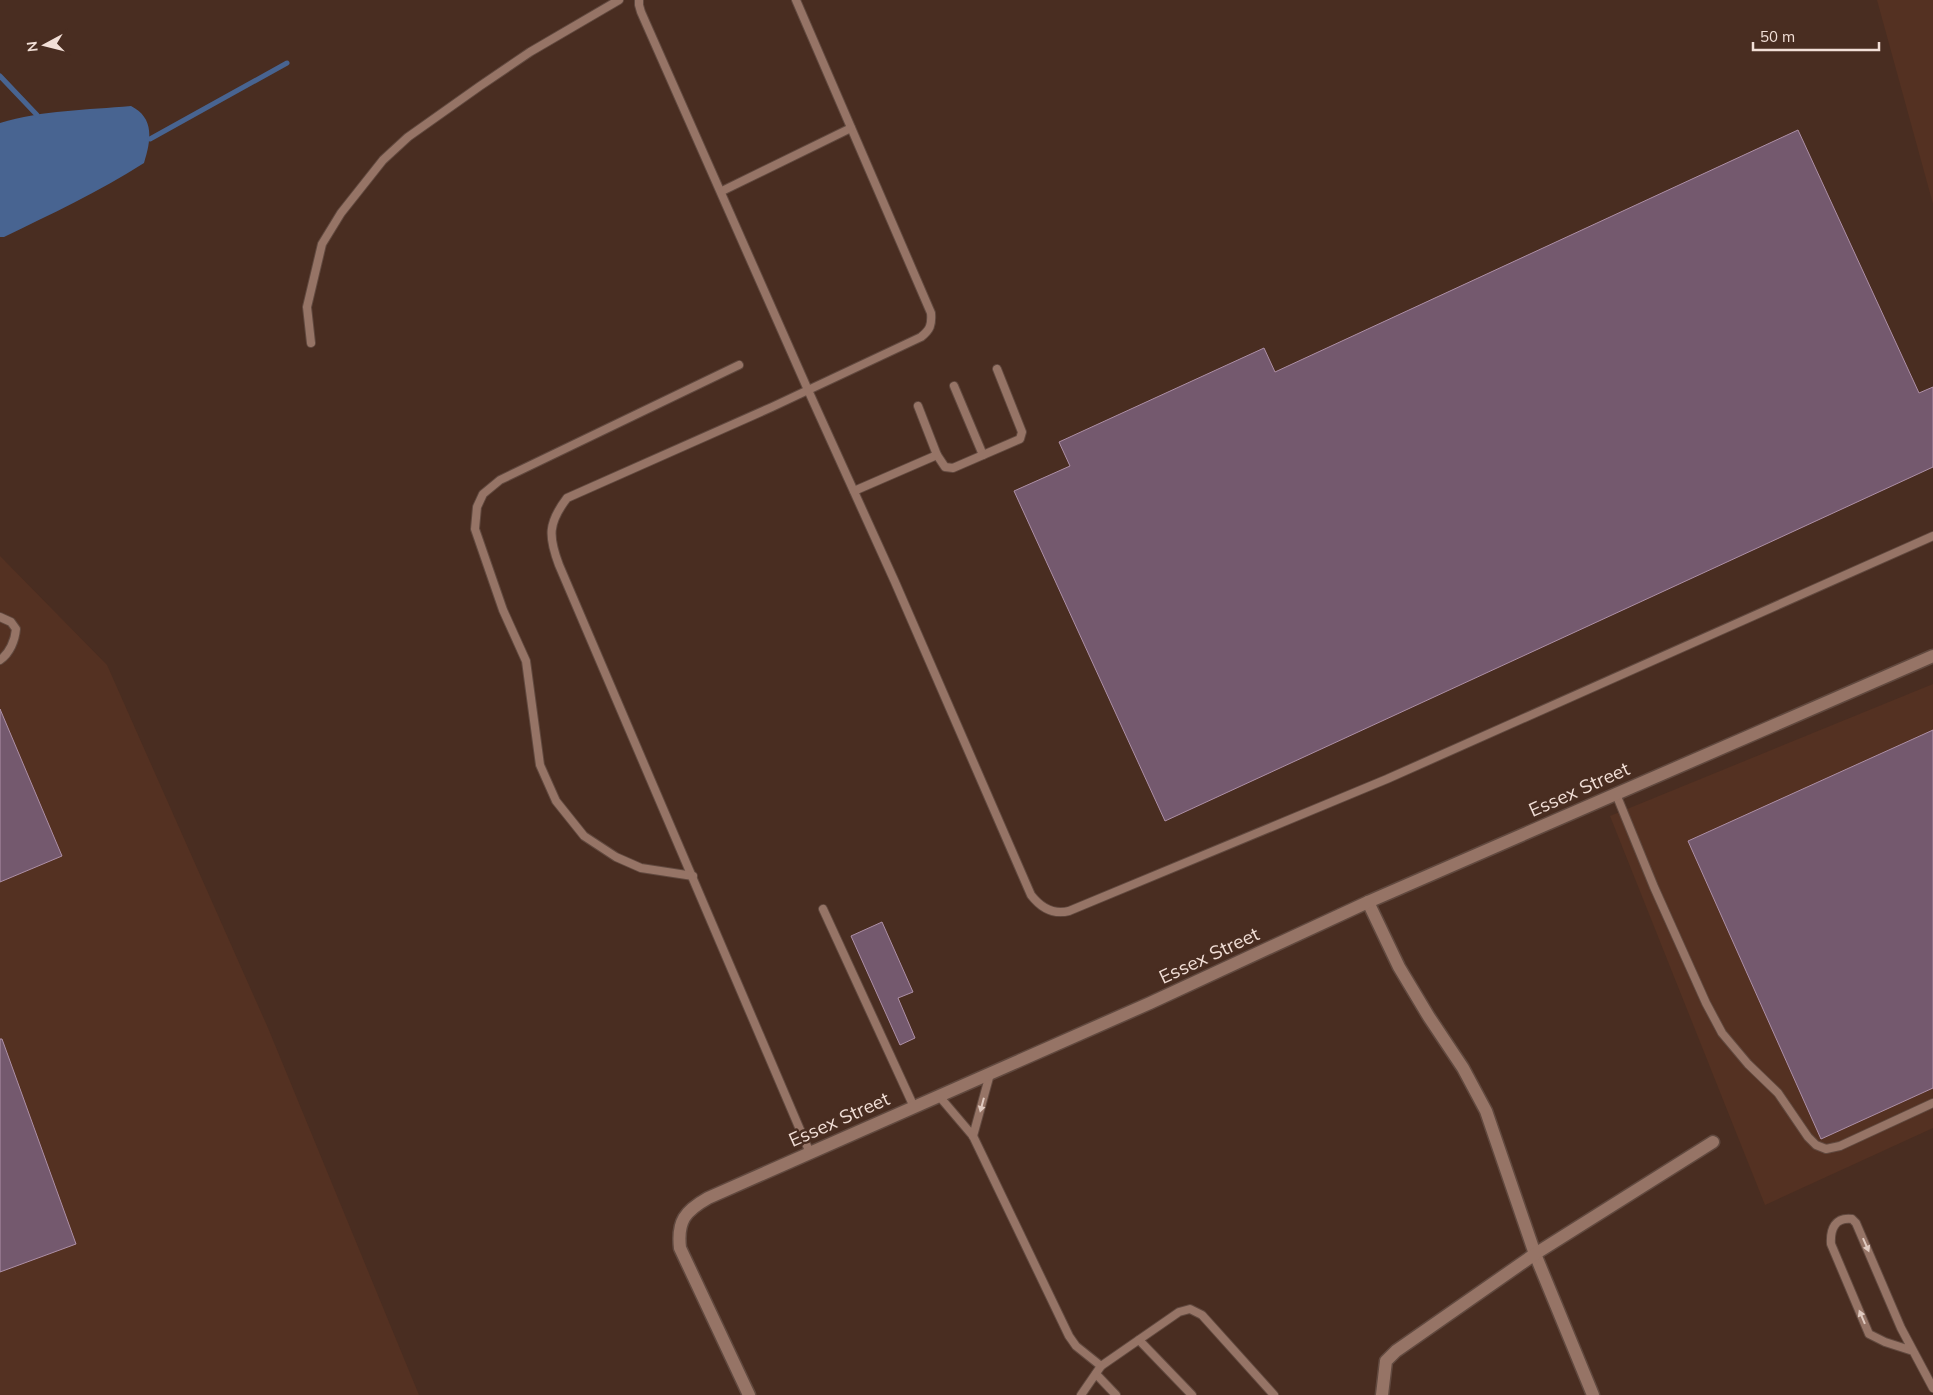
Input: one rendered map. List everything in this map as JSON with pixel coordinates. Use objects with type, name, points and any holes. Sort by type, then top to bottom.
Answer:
[{"type":"street","name":"Essex Street","points":[[748,1395],[680,1248],[679,1230],[686,1213],[696,1204],[1150,1003],[1368,902],[1933,656]]},
{"type":"street","points":[[1368,902],[1400,968],[1429,1017],[1463,1068],[1486,1111],[1535,1254],[1593,1395]]},
{"type":"street","points":[[1382,1395],[1384,1367],[1390,1356],[1535,1254],[1712,1142]]},
{"type":"lane","points":[[311,343],[307,307],[322,244],[341,213],[382,160],[408,137],[530,52],[619,0]]},
{"type":"lane","points":[[640,0],[641,12],[722,191],[1031,895],[1036,902],[1056,913],[1069,912],[1387,779],[1933,536]]},
{"type":"lane","points":[[796,0],[931,313],[932,323],[929,331],[921,337],[808,390],[567,498],[557,511],[552,523],[554,551],[559,565],[810,1153]]},
{"type":"lane","points":[[722,191],[851,128]]},
{"type":"lane","points":[[693,876],[641,868],[616,857],[584,836],[556,801],[540,765],[526,661],[502,610],[475,529],[477,507],[484,494],[500,480],[739,365]]},
{"type":"lane","points":[[918,406],[937,455],[942,464],[948,468],[1020,439],[1022,432],[997,370]]},
{"type":"lane","points":[[954,386],[983,455]]},
{"type":"lane","points":[[854,491],[937,455]]},
{"type":"lane","points":[[0,617],[10,622],[16,629],[15,639],[4,657],[0,660]]},
{"type":"lane","points":[[1616,794],[1658,896],[1706,1003],[1722,1033],[1748,1064],[1778,1093],[1808,1137],[1826,1149],[1840,1146],[1933,1104]]},
{"type":"lane","points":[[823,909],[914,1107]]},
{"type":"lane","points":[[974,1136],[990,1074]]},
{"type":"lane","points":[[939,1096],[974,1136],[1069,1336],[1076,1346],[1101,1366]]},
{"type":"lane","points":[[1913,1351],[1885,1342],[1869,1334],[1831,1244],[1830,1232],[1835,1224],[1845,1218],[1852,1219],[1856,1223],[1901,1328],[1933,1388]]},
{"type":"lane","points":[[1081,1395],[1101,1366],[1179,1312],[1190,1310],[1202,1316],[1274,1395]]},
{"type":"lane","points":[[1139,1340],[1192,1395]]},
{"type":"lane","points":[[1096,1374],[1116,1395]]},
{"type":"shaded area","points":[[1877,0],[1933,0],[1933,204]]},
{"type":"shaded area","points":[[0,556],[107,665],[268,1028],[419,1395],[0,1395]]},
{"type":"shaded area","points":[[1933,684],[1933,1128],[1765,1205],[1610,816]]},
{"type":"water","points":[[131,106],[139,111],[148,124],[149,138],[144,163],[110,184],[75,202],[4,237],[0,237],[0,123],[32,115]]},
{"type":"building","points":[[1798,130],[1919,393],[1933,387],[1933,467],[1165,821],[1014,491],[1070,466],[1059,442],[1264,348],[1275,372]]},
{"type":"building","points":[[0,709],[62,856],[0,882]]},
{"type":"building","points":[[1933,730],[1933,1088],[1821,1139],[1688,841]]},
{"type":"building","points":[[882,922],[913,992],[898,998],[915,1038],[900,1045],[851,936]]},
{"type":"building","points":[[0,1039],[2,1039],[76,1244],[0,1272]]},
{"type":"waterway","points":[[150,139],[287,63]]},
{"type":"waterway","points":[[0,76],[37,115]]}]
